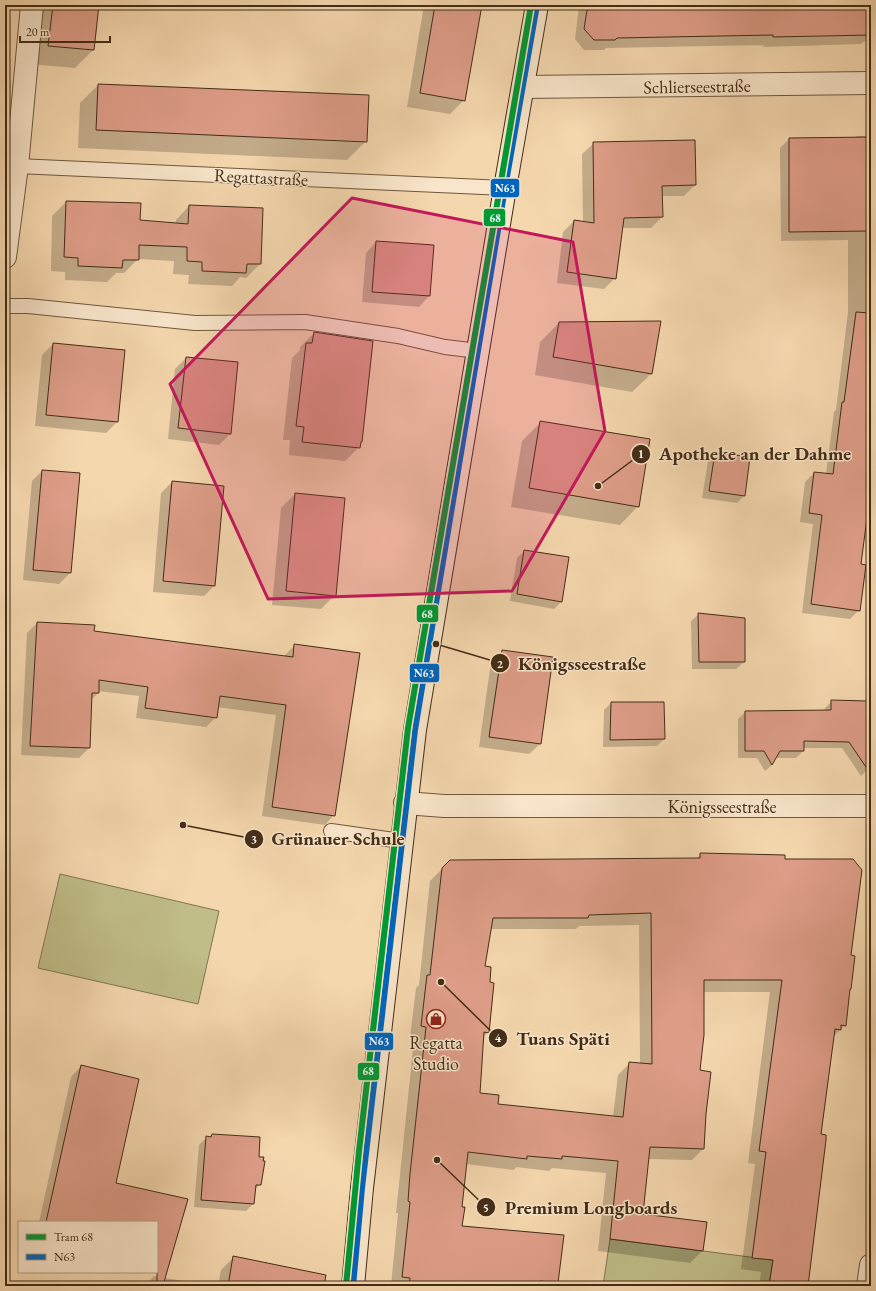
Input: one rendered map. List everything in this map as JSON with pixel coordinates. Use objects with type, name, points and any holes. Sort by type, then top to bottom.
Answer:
[{"type":"main road","points":[[5,257],[17,166],[32,5]]},
{"type":"main road","points":[[353,1286],[362,1188],[405,803],[416,722],[537,5]]},
{"type":"main road","name":"Schlierseestraße","points":[[523,87],[871,83]]},
{"type":"main road","name":"Königsseestraße","points":[[405,803],[444,806],[871,806]]},
{"type":"main road","points":[[868,1286],[871,1265]]},
{"type":"lane","name":"Regattastraße","points":[[17,166],[505,188]]},
{"type":"lane","points":[[5,306],[28,306],[195,323],[305,322],[398,336],[445,347],[478,351]]},
{"type":"lane","points":[[331,831],[401,841]]},
{"type":"highlighted area","points":[[352,198],[573,242],[605,431],[512,591],[268,599],[170,384]]},
{"type":"shaded area","points":[[60,874],[219,911],[198,1004],[38,968]]},
{"type":"shaded area","points":[[610,1239],[773,1260],[769,1286],[603,1286]]},
{"type":"building","points":[[53,5],[99,5],[94,50],[48,46]]},
{"type":"building","points":[[435,5],[482,5],[465,101],[420,93]]},
{"type":"building","points":[[590,5],[871,5],[871,35],[773,37],[773,35],[617,38],[615,40],[594,40],[584,29],[587,10],[589,10]]},
{"type":"building","points":[[98,84],[369,95],[367,142],[96,130]]},
{"type":"building","points":[[871,137],[871,231],[789,232],[789,138]]},
{"type":"building","points":[[695,140],[696,185],[662,186],[663,217],[624,218],[616,279],[567,272],[574,220],[594,223],[593,142]]},
{"type":"building","points":[[66,201],[141,203],[140,220],[188,224],[189,205],[263,208],[261,264],[247,264],[246,273],[202,271],[202,262],[187,261],[187,247],[139,245],[139,260],[123,260],[122,268],[78,266],[78,258],[64,257]]},
{"type":"building","points":[[376,241],[434,245],[430,296],[372,292]]},
{"type":"building","points":[[856,312],[871,313],[871,487],[861,564],[866,565],[860,611],[811,604],[822,515],[809,513],[814,472],[833,474],[842,402],[844,402]]},
{"type":"building","points":[[661,321],[652,374],[553,357],[559,322]]},
{"type":"building","points":[[314,332],[373,341],[362,442],[360,448],[302,442],[304,427],[296,426],[306,343],[312,343]]},
{"type":"building","points":[[53,343],[125,350],[118,422],[46,415]]},
{"type":"building","points":[[186,357],[238,362],[231,434],[178,428]]},
{"type":"building","points":[[540,421],[650,439],[639,507],[529,488]]},
{"type":"building","points":[[715,452],[750,457],[745,496],[709,491]]},
{"type":"building","points":[[42,470],[80,473],[71,573],[33,570]]},
{"type":"building","points":[[172,481],[224,486],[215,586],[163,581]]},
{"type":"building","points":[[295,493],[345,498],[336,596],[286,591]]},
{"type":"building","points":[[524,550],[569,557],[562,602],[517,594]]},
{"type":"building","points":[[698,613],[745,618],[745,662],[699,662]]},
{"type":"building","points":[[37,622],[95,625],[94,631],[293,657],[294,644],[360,653],[335,816],[272,807],[286,705],[220,696],[217,718],[145,708],[148,687],[99,680],[99,693],[92,693],[90,748],[30,746]]},
{"type":"building","points":[[502,650],[553,657],[541,744],[489,737]]},
{"type":"building","points":[[831,700],[867,701],[868,770],[849,742],[804,741],[804,751],[780,751],[772,765],[764,751],[745,751],[745,711],[831,710]]},
{"type":"building","points":[[611,702],[664,702],[665,739],[610,740]]},
{"type":"building","points":[[700,853],[785,855],[785,859],[853,859],[862,870],[851,955],[855,956],[846,1026],[841,1025],[841,1030],[835,1029],[821,1134],[826,1135],[826,1140],[808,1286],[769,1286],[773,1260],[752,1258],[766,1152],[759,1151],[782,980],[704,980],[704,1035],[700,1070],[711,1072],[704,1149],[650,1147],[643,1214],[707,1222],[703,1251],[610,1239],[618,1161],[562,1156],[562,1159],[527,1156],[527,1159],[468,1152],[462,1207],[465,1207],[462,1226],[564,1235],[558,1283],[540,1281],[540,1286],[409,1286],[410,1278],[402,1277],[410,1202],[408,1201],[410,1174],[426,1027],[421,1026],[427,975],[430,975],[442,868],[450,860],[700,858]],"holes":[[[651,913],[652,1064],[629,1062],[623,1117],[498,1104],[499,1095],[480,1093],[484,1032],[489,1033],[494,983],[490,982],[491,967],[485,966],[493,918],[588,918],[589,915]]]},
{"type":"building","points":[[81,1065],[139,1079],[116,1183],[188,1199],[164,1282],[157,1282],[158,1221],[46,1221]]},
{"type":"building","points":[[212,1134],[260,1137],[259,1157],[264,1157],[263,1161],[265,1161],[261,1185],[256,1185],[254,1204],[201,1200],[206,1136],[211,1137]]},
{"type":"building","points":[[233,1256],[326,1275],[324,1286],[228,1286]]},
{"type":"tram line","name":"68","points":[[346,1286],[359,1151],[408,728],[531,5]]},
{"type":"transit line","name":"N63","points":[[353,1286],[362,1188],[415,730],[537,5]]},
{"type":"place","name":"Apotheke an der Dahme","points":[[598,486]]},
{"type":"place","name":"Königsseestraße","points":[[436,644]]},
{"type":"place","name":"Grünauer Schule","points":[[183,825]]},
{"type":"place","name":"Tuans Späti","points":[[441,982]]},
{"type":"place","name":"Regatta Studio","points":[[436,1019]]},
{"type":"place","name":"Premium Longboards","points":[[437,1160]]}]
